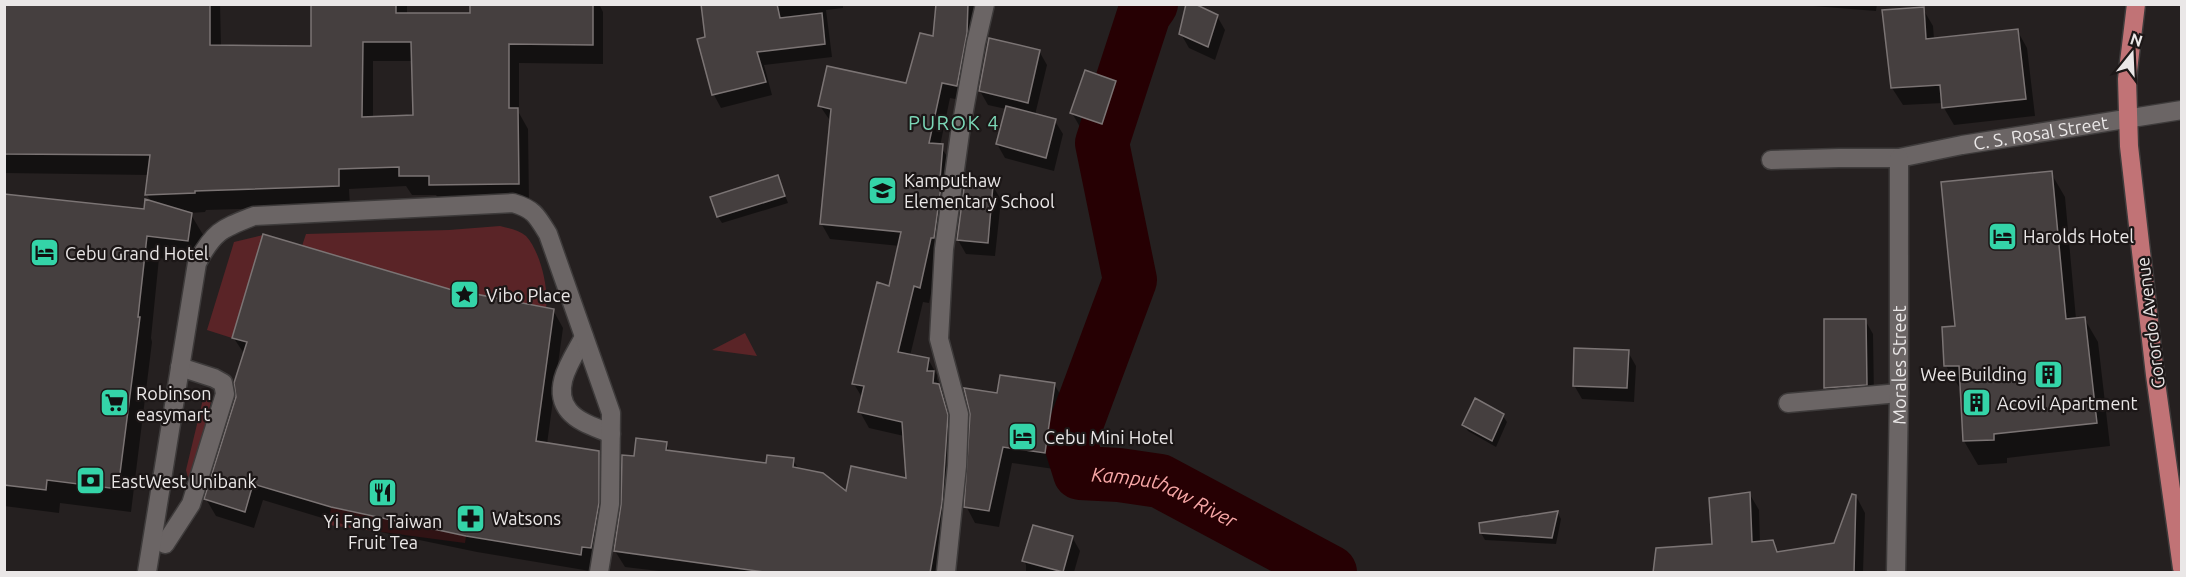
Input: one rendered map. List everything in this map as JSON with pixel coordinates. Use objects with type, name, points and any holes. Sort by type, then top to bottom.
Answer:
[{"type":"main road","name":"Gorordo Avenue","points":[[2136,4],[2127,79],[2129,146],[2154,364],[2181,568]]},
{"type":"street","points":[[946,573],[957,466],[959,414],[939,339],[944,249],[960,133],[976,43],[986,4]]},
{"type":"street","name":"C. S. Rosal Street","points":[[1771,160],[1899,159],[1962,145],[2181,110]]},
{"type":"street","name":"Morales Street","points":[[1896,573],[1899,159]]},
{"type":"street","points":[[147,573],[197,263],[209,241],[226,227],[254,216],[513,203],[535,213],[548,234],[611,413],[610,504],[599,573]]},
{"type":"street","points":[[584,337],[563,377],[562,397],[569,411],[583,422],[611,434]]},
{"type":"street","points":[[165,544],[191,504],[225,394],[223,383],[180,367]]},
{"type":"street","points":[[1788,403],[1899,393]]},
{"type":"shaded area","points":[[500,226],[520,232],[531,243],[542,270],[546,290],[546,308],[449,289],[302,246],[306,234],[449,230]]},
{"type":"shaded area","points":[[263,235],[232,338],[207,330],[234,242]]},
{"type":"shaded area","points":[[745,333],[757,356],[712,350]]},
{"type":"shaded area","points":[[204,395],[212,397],[191,490],[186,470]]},
{"type":"shaded area","points":[[331,507],[466,536],[465,543],[329,525]]},
{"type":"building","points":[[4,4],[210,4],[210,45],[311,46],[311,4],[396,4],[396,13],[470,13],[470,4],[593,4],[593,45],[509,44],[509,108],[518,108],[519,184],[429,185],[429,176],[399,176],[399,167],[339,169],[339,186],[145,195],[150,155],[4,154]],"holes":[[[363,42],[411,42],[413,115],[362,117]]]},
{"type":"building","points":[[701,4],[777,4],[780,18],[822,13],[825,44],[757,52],[766,82],[712,95],[697,39],[705,37]]},
{"type":"building","points":[[936,4],[968,4],[967,33],[957,86],[942,83],[929,143],[943,144],[940,179],[942,179],[934,238],[931,238],[920,288],[914,286],[898,352],[929,358],[927,371],[934,371],[933,383],[939,384],[948,415],[942,503],[930,573],[771,573],[614,551],[621,504],[622,455],[634,456],[636,438],[667,442],[666,450],[766,463],[767,455],[794,458],[793,467],[823,473],[846,491],[851,466],[906,478],[902,422],[858,412],[864,386],[852,384],[877,282],[889,286],[901,232],[820,224],[831,109],[818,106],[827,66],[906,83],[920,33],[933,36]]},
{"type":"building","points":[[1186,4],[1195,4],[1218,15],[1208,47],[1179,34]]},
{"type":"building","points":[[1924,7],[1926,39],[2018,29],[2026,99],[1942,108],[1940,85],[1891,88],[1882,10]]},
{"type":"building","points":[[989,38],[1040,50],[1028,103],[979,91]]},
{"type":"building","points":[[1085,70],[1116,81],[1102,124],[1070,113]]},
{"type":"building","points":[[1006,106],[1056,119],[1046,158],[996,144]]},
{"type":"building","points":[[2052,171],[2066,319],[2085,317],[2097,423],[1994,434],[1994,440],[1963,441],[1959,366],[1944,366],[1942,327],[1955,326],[1941,182]]},
{"type":"building","points":[[778,175],[785,196],[717,217],[710,197]]},
{"type":"building","points":[[965,181],[993,185],[988,243],[957,240]]},
{"type":"building","points":[[4,194],[144,209],[145,199],[192,213],[188,241],[147,236],[138,317],[140,317],[118,489],[47,480],[46,490],[4,485]]},
{"type":"building","points":[[263,234],[449,289],[554,309],[536,441],[599,451],[599,503],[591,548],[582,547],[581,555],[466,536],[331,507],[253,484],[245,512],[204,499],[236,397],[234,383],[247,342],[232,338]]},
{"type":"building","points":[[1824,319],[1866,319],[1867,385],[1824,388]]},
{"type":"building","points":[[1574,348],[1629,350],[1627,388],[1573,386]]},
{"type":"building","points":[[1000,375],[1055,383],[1045,453],[1003,447],[989,511],[964,507],[970,414],[964,388],[997,393]]},
{"type":"building","points":[[1475,398],[1504,414],[1492,441],[1462,425]]},
{"type":"building","points":[[1750,492],[1752,542],[1773,540],[1777,552],[1834,543],[1852,494],[1856,495],[1854,573],[1653,573],[1656,548],[1712,544],[1709,498]]},
{"type":"building","points":[[1558,511],[1552,538],[1480,533],[1479,523]]},
{"type":"building","points":[[1033,525],[1073,536],[1063,572],[1022,561]]},
{"type":"waterway","name":"Kamputhaw River","points":[[1151,4],[1144,14],[1102,143],[1130,280],[1070,441],[1080,473],[1119,475],[1160,481],[1330,572]]},
{"type":"place","name":"Kamputhaw Elementary School","points":[[883,190]]},
{"type":"place","name":"Harolds Hotel","points":[[2002,236]]},
{"type":"place","name":"Cebu Grand Hotel","points":[[44,253]]},
{"type":"place","name":"Vibo Place","points":[[465,295]]},
{"type":"place","name":"Wee Building","points":[[2048,374]]},
{"type":"place","name":"Robinson easymart","points":[[115,403]]},
{"type":"place","name":"Acovil Apartment","points":[[1976,403]]},
{"type":"place","name":"Cebu Mini Hotel","points":[[1023,437]]},
{"type":"place","name":"EastWest Unibank","points":[[90,481]]},
{"type":"place","name":"Yi Fang Taiwan Fruit Tea","points":[[383,492]]},
{"type":"place","name":"Watsons","points":[[471,518]]},
{"type":"district","name":"PUROK 4","points":[[954,122]]}]
